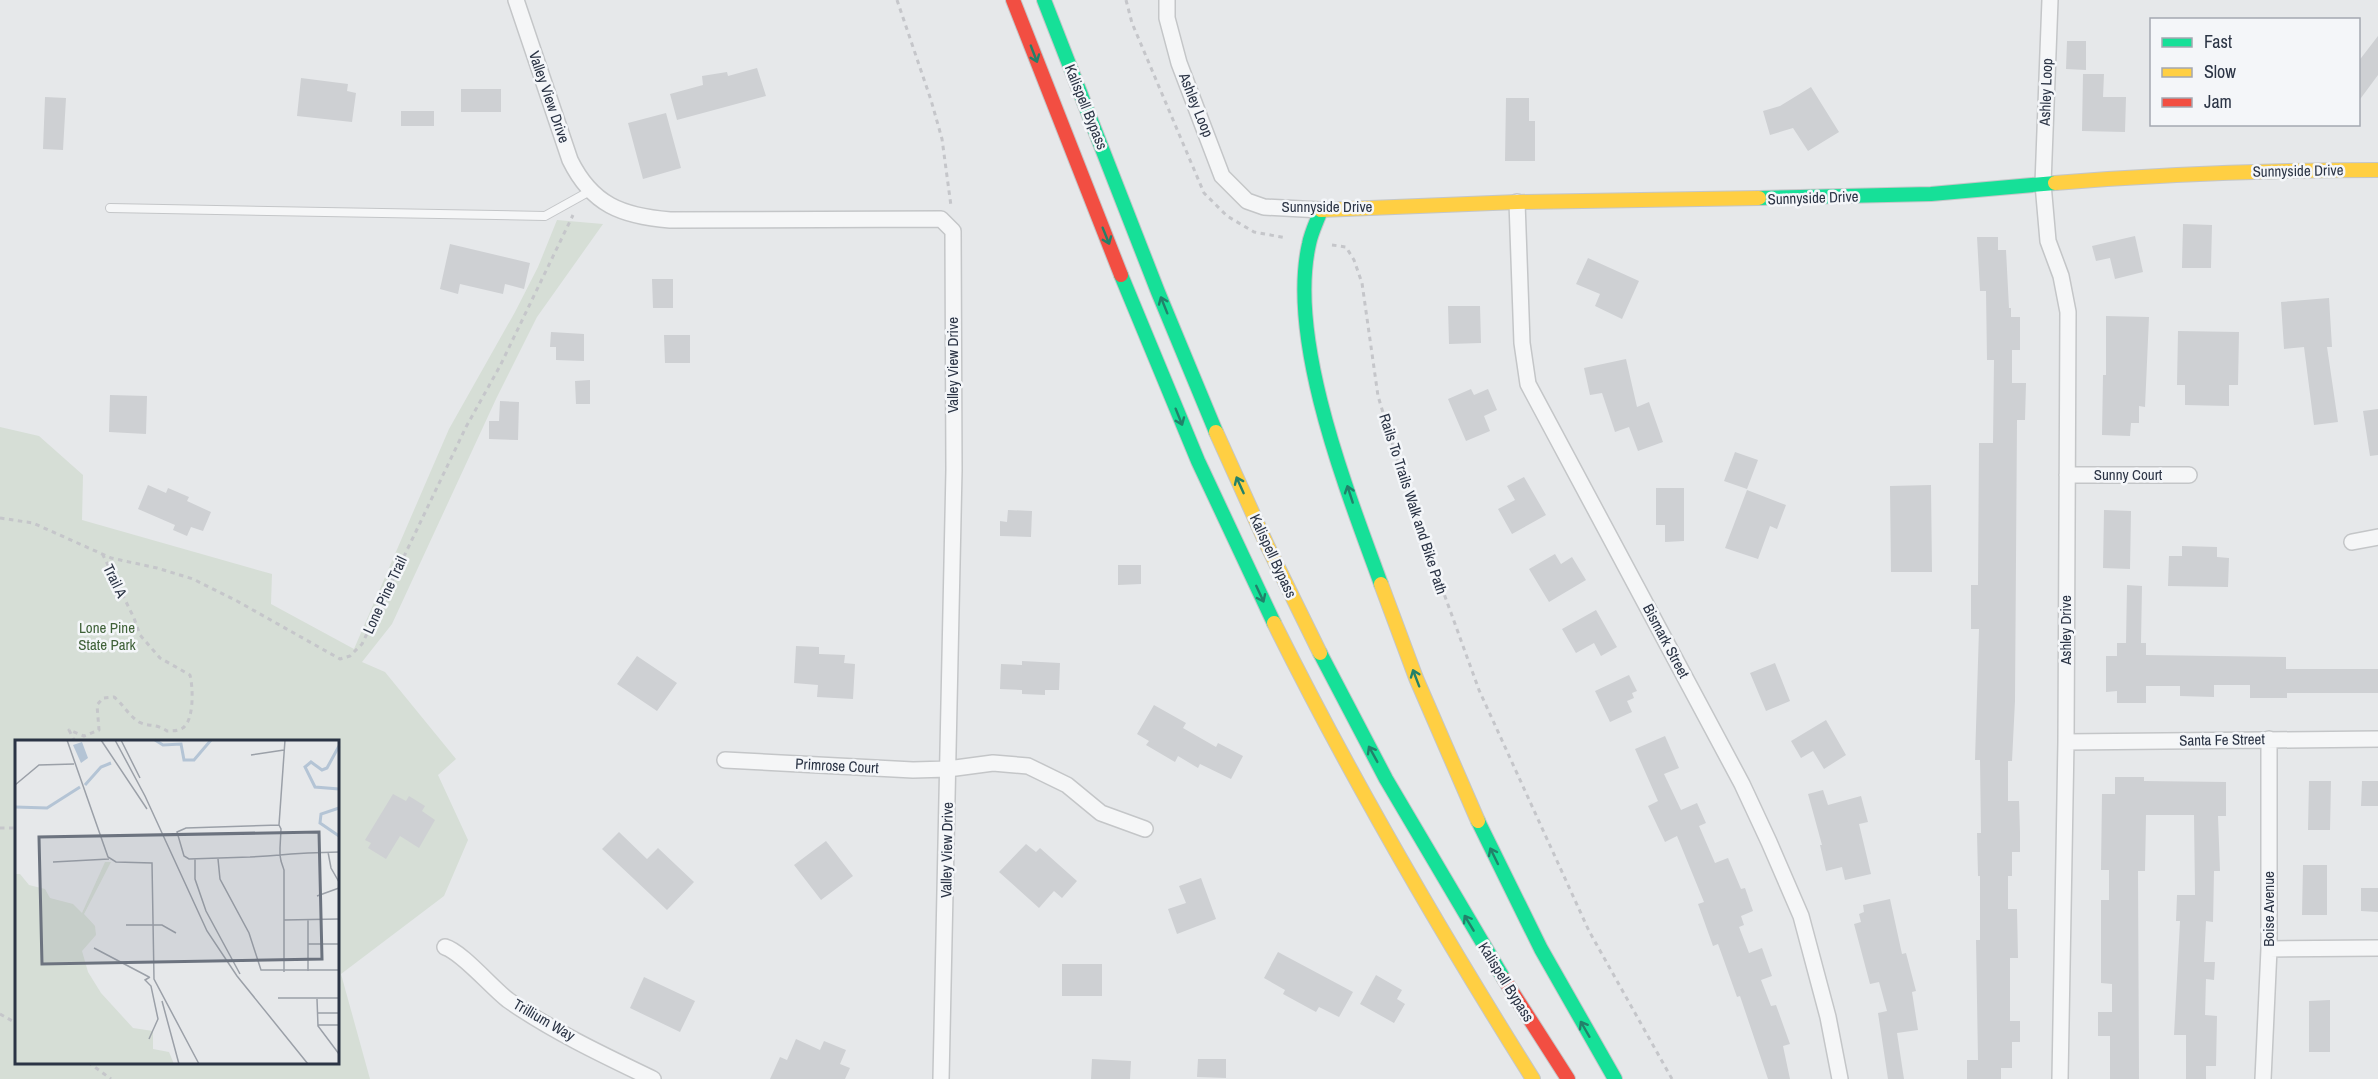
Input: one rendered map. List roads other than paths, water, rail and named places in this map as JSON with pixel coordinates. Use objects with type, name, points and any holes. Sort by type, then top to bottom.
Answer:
[{"type":"main road","name":"Kalispell Bypass","points":[[1013,0],[1186,433],[1270,615],[1377,822],[1453,951],[1533,1079]]},
{"type":"main road","name":"Kalispell Bypass","points":[[1044,0],[1199,392],[1297,608],[1413,828],[1493,963],[1568,1079]]},
{"type":"main road","name":"Sunnyside Drive","points":[[1320,210],[1517,202],[1931,194],[2136,176],[2221,172],[2378,170]]},
{"type":"main road","points":[[1320,210],[1308,241],[1306,258],[1307,318],[1317,386],[1329,432],[1379,580],[1427,707],[1473,814],[1539,945],[1615,1079]]},
{"type":"street","name":"Valley View Drive","points":[[516,0],[577,175],[590,192],[615,208],[650,218],[941,219],[953,231],[954,470],[941,1079]]},
{"type":"street","name":"Ashley Loop","points":[[1167,0],[1167,18],[1179,63],[1222,176],[1247,201]]},
{"type":"street","name":"Ashley Loop","points":[[2043,184],[2050,0]]},
{"type":"street","name":"Ashley Drive","points":[[2043,184],[2048,241],[2061,276],[2068,312],[2066,742],[2060,1079]]},
{"type":"street","name":"Sunnyside Drive","points":[[1247,201],[1264,207],[1320,210]]},
{"type":"street","name":"Bismark Street","points":[[1517,202],[1522,343],[1528,384],[1742,784],[1769,842],[1801,916],[1828,1017],[1840,1079]]},
{"type":"street","name":"Sunny Court","points":[[2067,475],[2189,475]]},
{"type":"street","points":[[2352,542],[2378,537]]},
{"type":"street","name":"Boise Avenue","points":[[2263,1079],[2269,949],[2269,739]]},
{"type":"street","name":"Santa Fe Street","points":[[2066,742],[2378,739]]},
{"type":"street","name":"Primrose Court","points":[[725,760],[913,770],[948,769],[993,763],[1028,766],[1066,785],[1101,813],[1145,829]]},
{"type":"street","name":"Trillium Way","points":[[445,947],[458,954],[487,984],[510,1001],[551,1026],[653,1079]]},
{"type":"street","points":[[2269,949],[2378,948]]},
{"type":"lane","points":[[110,208],[544,216],[590,192]]},
{"type":"park label","name":"Lone Pine State Park","points":[[107,636]]}]
